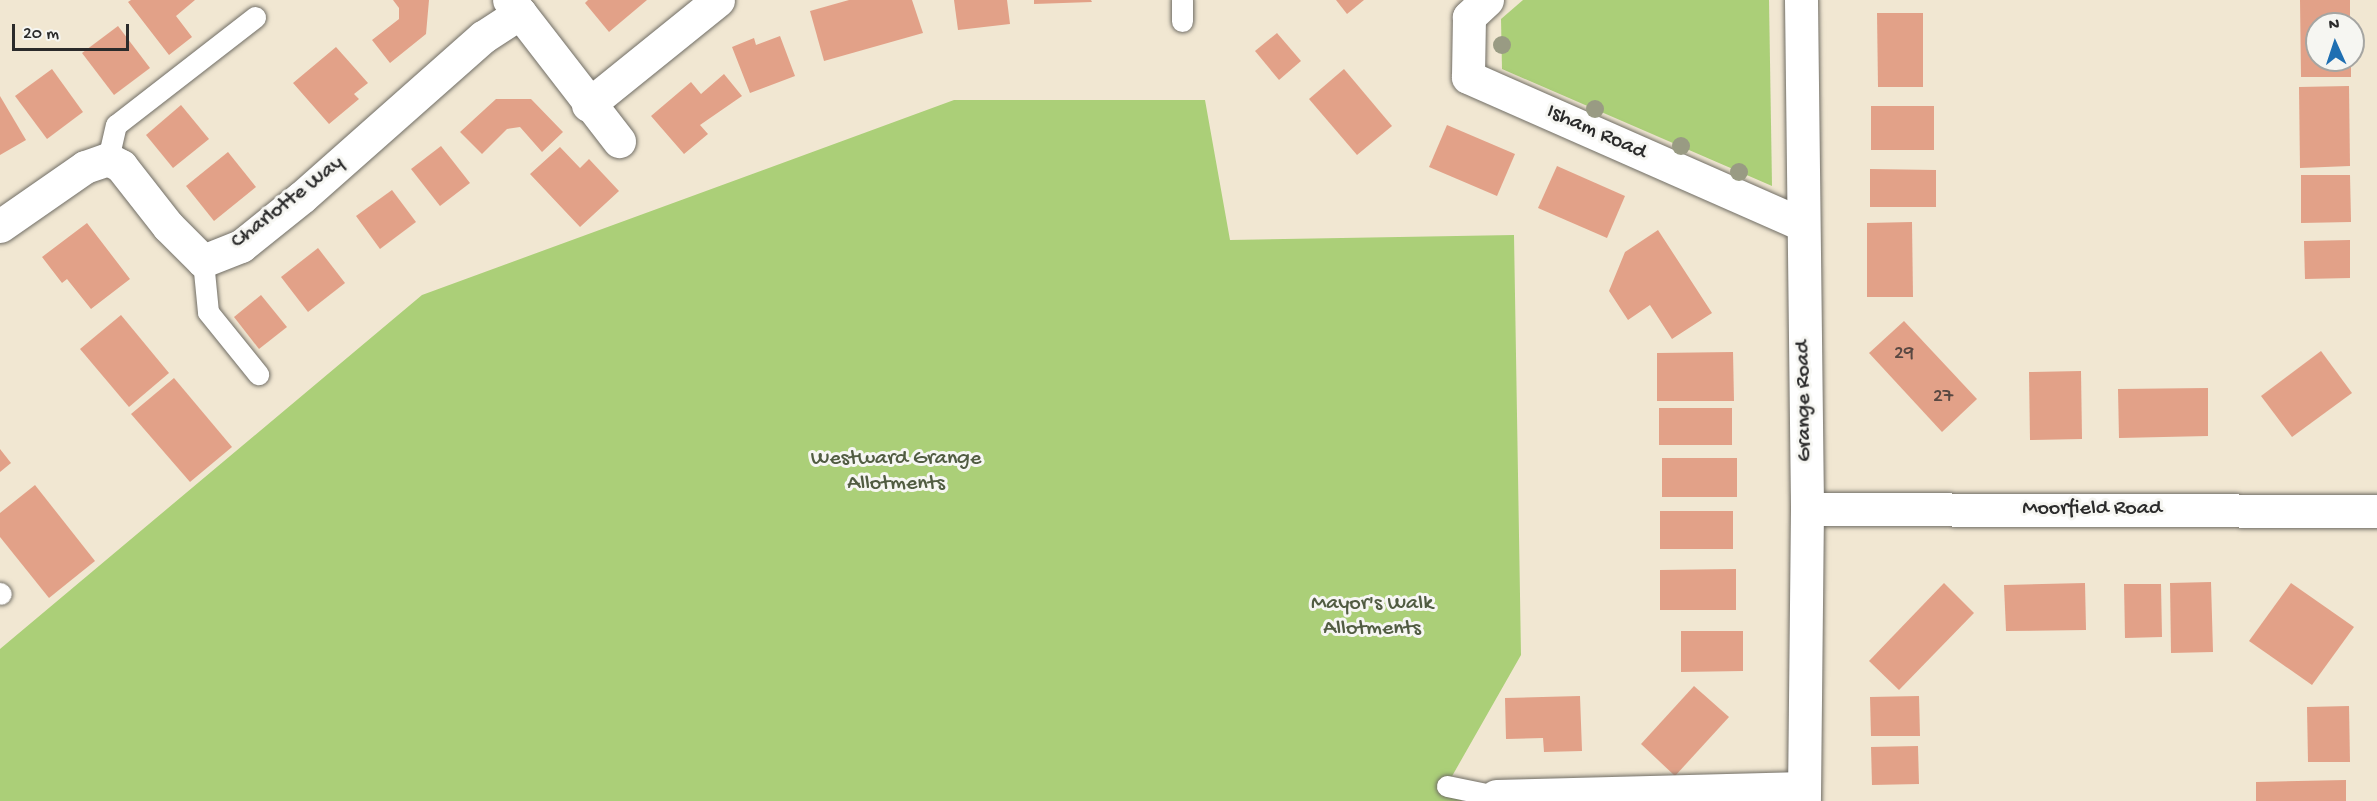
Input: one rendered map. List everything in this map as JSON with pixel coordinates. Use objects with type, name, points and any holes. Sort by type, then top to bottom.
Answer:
[{"type":"street","points":[[588,105],[651,57],[681,26],[718,0]]},
{"type":"street","name":"Isham Road","points":[[1487,0],[1468,16],[1468,77],[1802,224]]},
{"type":"street","name":"Grange Road","points":[[1801,0],[1806,509],[1804,795]]},
{"type":"street","name":"Charlotte Way","points":[[203,261],[241,246],[311,190],[514,7],[588,105],[619,141]]},
{"type":"street","points":[[0,226],[85,167],[108,159],[121,166],[168,226],[203,261]]},
{"type":"street","name":"Moorfield Road","points":[[1806,509],[2377,511]]},
{"type":"street","points":[[1496,796],[1804,795]]},
{"type":"lane","points":[[1182,0],[1182,21]]},
{"type":"lane","points":[[108,159],[116,125],[255,17]]},
{"type":"lane","points":[[203,261],[208,312],[258,374]]},
{"type":"lane","points":[[1447,786],[1496,796]]},
{"type":"green space","points":[[1523,0],[1769,0],[1772,186],[1502,69],[1501,19]]},
{"type":"green space","name":"Westward Grange Allotments","points":[[954,100],[1205,100],[1230,240],[1514,235],[1521,655],[1447,785],[1462,801],[0,801],[0,649],[422,295]]},
{"type":"building","points":[[131,0],[195,0],[176,16],[192,37],[169,55],[128,2]]},
{"type":"building","points":[[393,0],[429,0],[426,34],[390,63],[372,40],[399,19],[399,8]]},
{"type":"building","points":[[588,0],[647,0],[609,32],[585,3]]},
{"type":"building","points":[[849,0],[912,0],[923,33],[824,61],[810,11]]},
{"type":"building","points":[[954,0],[1007,0],[1010,24],[958,30]]},
{"type":"building","points":[[1034,0],[1091,0],[1092,2],[1034,4]]},
{"type":"building","points":[[1336,0],[1364,0],[1347,14]]},
{"type":"building","points":[[2300,0],[2350,0],[2350,12],[2305,12],[2305,72],[2351,72],[2351,77],[2301,77]]},
{"type":"building","points":[[1877,13],[1923,13],[1923,87],[1878,87]]},
{"type":"building","points":[[118,26],[150,68],[114,95],[82,53]]},
{"type":"building","points":[[1277,33],[1301,61],[1279,80],[1255,51]]},
{"type":"building","points":[[780,36],[795,76],[750,93],[732,47],[754,38],[756,45]]},
{"type":"building","points":[[336,47],[368,83],[354,94],[359,99],[329,124],[293,83]]},
{"type":"building","points":[[52,69],[83,112],[47,139],[15,96]]},
{"type":"building","points":[[1344,69],[1392,126],[1357,155],[1309,99]]},
{"type":"building","points":[[724,74],[742,96],[700,125],[708,134],[684,154],[651,116],[691,82],[701,94]]},
{"type":"building","points":[[2349,86],[2350,166],[2300,168],[2299,87]]},
{"type":"building","points":[[0,96],[26,140],[0,155]]},
{"type":"building","points":[[496,99],[531,99],[563,132],[542,152],[520,127],[507,129],[482,154],[460,132]]},
{"type":"building","points":[[181,105],[209,139],[173,168],[146,135]]},
{"type":"building","points":[[1871,106],[1934,106],[1934,150],[1871,150]]},
{"type":"building","points":[[1447,125],[1515,154],[1497,196],[1429,167]]},
{"type":"building","points":[[441,146],[470,183],[440,206],[411,169]]},
{"type":"building","points":[[560,147],[580,168],[589,159],[619,191],[580,227],[530,174]]},
{"type":"building","points":[[228,152],[256,187],[214,221],[186,186]]},
{"type":"building","points":[[1557,166],[1625,196],[1607,238],[1538,208]]},
{"type":"building","points":[[1870,169],[1936,170],[1936,207],[1870,207]]},
{"type":"building","points":[[2301,175],[2350,175],[2351,222],[2301,223]]},
{"type":"building","points":[[392,190],[416,222],[380,249],[356,216]]},
{"type":"building","points":[[1912,222],[1913,297],[1867,297],[1867,223]]},
{"type":"building","points":[[87,223],[130,279],[91,309],[67,279],[62,283],[42,257]]},
{"type":"building","points":[[1658,230],[1712,313],[1672,339],[1650,305],[1628,320],[1609,291],[1625,252]]},
{"type":"building","points":[[2350,240],[2350,278],[2305,279],[2304,241]]},
{"type":"building","points":[[318,248],[345,283],[308,312],[281,277]]},
{"type":"building","points":[[261,295],[287,327],[259,349],[234,317]]},
{"type":"building","points":[[121,315],[169,373],[129,407],[80,349]]},
{"type":"building","points":[[1904,321],[1977,399],[1942,432],[1869,353]]},
{"type":"building","points":[[2321,351],[2352,393],[2292,437],[2261,396]]},
{"type":"building","points":[[1733,352],[1734,401],[1657,401],[1657,353]]},
{"type":"building","points":[[2081,371],[2082,439],[2030,440],[2029,372]]},
{"type":"building","points":[[174,378],[232,447],[190,482],[131,414]]},
{"type":"building","points":[[2208,388],[2208,436],[2119,438],[2118,389]]},
{"type":"building","points":[[1659,408],[1732,408],[1732,445],[1659,445]]},
{"type":"building","points":[[0,449],[11,463],[0,472]]},
{"type":"building","points":[[1662,458],[1737,458],[1737,497],[1662,497]]},
{"type":"building","points":[[35,485],[95,561],[49,598],[0,537],[0,513]]},
{"type":"building","points":[[1660,511],[1733,511],[1733,549],[1660,549]]},
{"type":"building","points":[[1736,569],[1736,610],[1660,610],[1660,570]]},
{"type":"building","points":[[2211,582],[2213,652],[2171,653],[2170,583]]},
{"type":"building","points":[[1944,583],[1974,613],[1899,690],[1869,661]]},
{"type":"building","points":[[2085,583],[2086,630],[2006,631],[2004,585]]},
{"type":"building","points":[[2291,583],[2354,627],[2312,685],[2249,641]]},
{"type":"building","points":[[2124,584],[2161,584],[2162,637],[2125,638]]},
{"type":"building","points":[[1681,631],[1743,631],[1743,671],[1681,672]]},
{"type":"building","points":[[1694,686],[1729,717],[1675,776],[1641,744]]},
{"type":"building","points":[[1580,696],[1582,751],[1544,752],[1543,738],[1506,739],[1505,698]]},
{"type":"building","points":[[1919,696],[1920,736],[1871,736],[1870,697]]},
{"type":"building","points":[[2349,706],[2350,762],[2308,762],[2307,707]]},
{"type":"building","points":[[1918,746],[1919,784],[1872,785],[1871,747]]},
{"type":"building","points":[[2346,780],[2346,801],[2256,801],[2256,782]]},
{"type":"park label","name":"Mayor's Walk Allotments","points":[[1372,616]]}]
